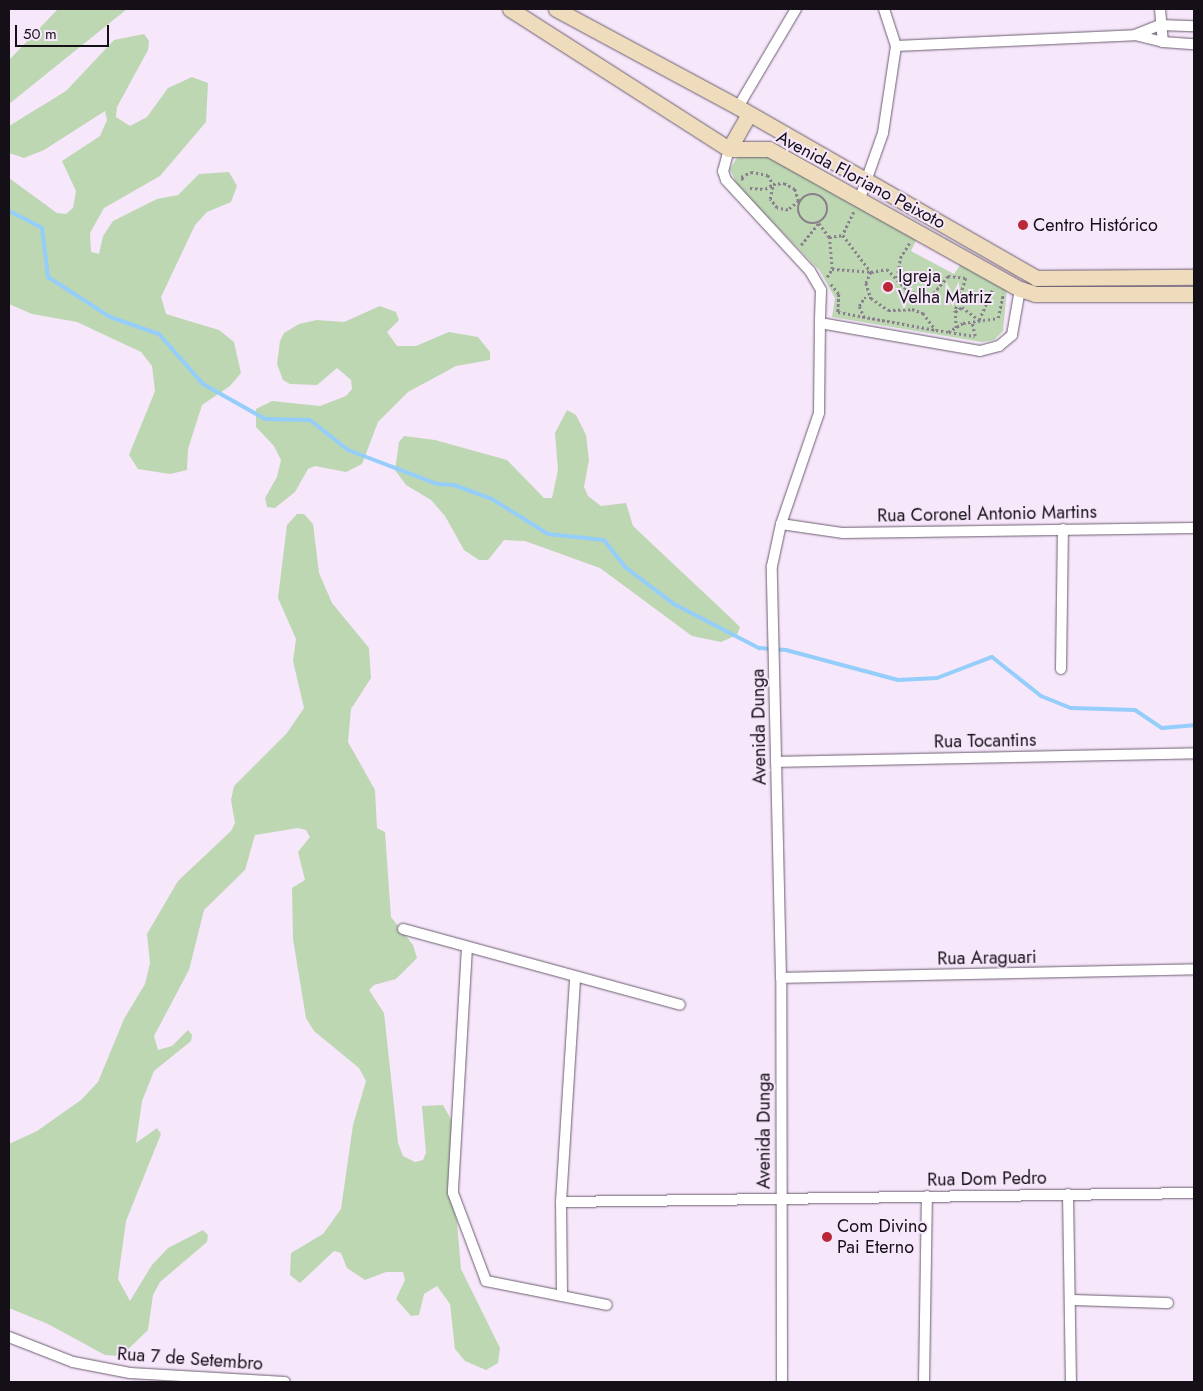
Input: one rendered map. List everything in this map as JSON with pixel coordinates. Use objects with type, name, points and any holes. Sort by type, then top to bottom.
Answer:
[{"type":"street","points":[[510,9],[729,150],[744,111],[796,9]]},
{"type":"street","name":"Avenida Floriano Peixoto","points":[[556,9],[744,111],[867,182],[1036,286],[1194,294]]},
{"type":"street","points":[[858,203],[867,182],[883,132],[896,46],[884,9]]},
{"type":"street","points":[[1160,9],[1163,42]]},
{"type":"street","points":[[1135,35],[1160,25],[1194,26]]},
{"type":"street","points":[[896,46],[1135,35],[1163,42],[1194,44]]},
{"type":"street","name":"Avenida Floriano Peixoto","points":[[729,150],[769,149],[858,203],[1020,289],[1036,286],[1194,277]]},
{"type":"street","name":"Avenida Dunga","points":[[729,150],[723,170],[726,180],[810,271],[821,290],[819,414],[781,524],[772,566],[781,978],[780,1200],[782,1382]]},
{"type":"street","points":[[820,324],[980,351],[999,346],[1012,335],[1020,289]]},
{"type":"street","name":"Rua Coronel Antonio Martins","points":[[781,524],[843,533],[1194,528]]},
{"type":"street","points":[[1061,668],[1064,530]]},
{"type":"street","name":"Rua Tocantins","points":[[776,762],[1194,753]]},
{"type":"street","points":[[403,930],[680,1005]]},
{"type":"street","points":[[466,947],[453,1193],[486,1281],[607,1304]]},
{"type":"street","name":"Rua Araguari","points":[[781,978],[1194,970]]},
{"type":"street","points":[[562,1296],[561,1202],[575,976]]},
{"type":"street","name":"Rua Dom Pedro","points":[[561,1202],[1194,1192]]},
{"type":"street","points":[[1068,1194],[1071,1382]]},
{"type":"street","points":[[924,1382],[927,1196]]},
{"type":"street","points":[[1070,1300],[1168,1303]]},
{"type":"street","name":"Rua 7 de Setembro","points":[[9,1337],[73,1362],[130,1378],[285,1382]]},
{"type":"path","points":[[798,249],[819,223],[828,211],[824,198],[812,193],[799,201],[788,210],[778,208],[770,199],[772,184],[768,175],[751,172],[741,176],[752,190],[772,184],[784,183],[795,189],[799,201],[797,209],[802,220],[819,223],[829,236],[832,269],[826,276],[839,294],[838,312],[975,336],[972,322]]},
{"type":"path","points":[[843,235],[858,203]]},
{"type":"path","points":[[897,278],[900,258],[910,242],[905,234]]},
{"type":"path","points":[[829,236],[843,235]]},
{"type":"path","points":[[843,235],[872,272]]},
{"type":"path","points":[[832,269],[872,272],[887,269],[908,291],[930,297],[948,276],[966,278],[954,312],[956,328]]},
{"type":"path","points":[[871,298],[866,283],[872,272]]},
{"type":"path","points":[[948,332],[979,320],[998,318],[1003,292],[994,286],[979,320]]},
{"type":"path","points":[[864,318],[859,306],[864,298],[871,298],[888,310],[912,309],[923,313],[936,330]]},
{"type":"path","points":[[954,312],[962,307],[979,320]]},
{"type":"green space","points":[[58,9],[127,9],[9,104],[9,60]]},
{"type":"green space","points":[[144,34],[149,41],[148,50],[117,107],[116,117],[130,126],[147,117],[168,88],[192,77],[208,83],[206,122],[160,176],[104,208],[90,233],[91,252],[99,254],[103,236],[113,221],[157,199],[178,195],[199,174],[229,172],[237,186],[231,202],[207,212],[195,225],[161,297],[166,314],[219,330],[234,342],[241,373],[230,386],[202,405],[188,449],[187,470],[170,474],[138,469],[129,455],[155,391],[152,366],[141,352],[77,322],[32,314],[9,304],[9,178],[57,213],[66,214],[73,208],[76,191],[62,161],[100,136],[107,120],[105,111],[44,150],[24,158],[9,153],[9,126],[66,91],[114,40]]},
{"type":"green space","points":[[738,156],[766,156],[917,238],[911,251],[954,274],[961,264],[1007,289],[1003,331],[994,340],[982,342],[832,317],[835,298],[820,271],[737,185],[730,169]]},
{"type":"green space","points":[[380,306],[396,312],[399,320],[387,332],[397,346],[416,346],[449,332],[478,337],[490,352],[490,360],[456,366],[408,392],[378,422],[362,464],[346,472],[315,466],[308,469],[295,492],[275,508],[267,507],[265,498],[277,477],[281,460],[274,446],[256,427],[256,409],[272,401],[320,406],[346,396],[352,389],[351,380],[337,368],[317,385],[290,384],[283,380],[277,364],[280,341],[284,333],[299,324],[317,320],[344,322]]},
{"type":"green space","points":[[567,410],[576,415],[586,435],[589,460],[584,487],[588,496],[601,506],[626,503],[633,526],[740,627],[737,635],[721,642],[692,636],[600,568],[525,541],[504,540],[488,560],[479,560],[464,550],[445,516],[431,500],[406,485],[395,470],[399,442],[404,436],[435,440],[507,460],[544,498],[552,498],[558,470],[555,433]]},
{"type":"green space","points":[[297,514],[304,514],[313,524],[319,573],[332,603],[369,648],[371,678],[351,709],[348,742],[375,790],[377,828],[385,832],[391,917],[413,945],[417,958],[396,979],[374,985],[369,990],[384,1013],[398,1143],[403,1156],[415,1162],[423,1160],[426,1153],[422,1106],[443,1105],[454,1125],[449,1191],[457,1222],[461,1269],[500,1348],[498,1363],[486,1370],[465,1361],[455,1349],[450,1304],[437,1286],[424,1294],[419,1315],[411,1316],[396,1299],[405,1280],[403,1272],[386,1272],[365,1280],[347,1268],[341,1253],[334,1251],[300,1283],[290,1275],[291,1253],[323,1234],[341,1209],[353,1125],[366,1081],[359,1068],[314,1031],[306,1018],[293,939],[292,888],[305,880],[298,852],[310,837],[306,830],[298,828],[255,835],[245,870],[204,910],[189,970],[154,1036],[158,1050],[172,1046],[188,1030],[192,1035],[191,1041],[154,1071],[142,1101],[136,1143],[157,1128],[161,1134],[126,1221],[118,1279],[130,1301],[152,1265],[168,1248],[203,1230],[208,1235],[207,1242],[160,1282],[153,1295],[148,1330],[121,1356],[105,1355],[48,1324],[9,1308],[9,1144],[37,1131],[81,1100],[98,1082],[124,1019],[145,984],[150,963],[147,934],[178,881],[231,831],[235,823],[231,800],[234,786],[287,733],[304,708],[293,661],[296,639],[278,598],[287,525]]},
{"type":"waterway","points":[[9,211],[42,228],[48,277],[110,317],[159,334],[203,384],[265,419],[310,420],[348,450],[437,484],[454,485],[492,499],[548,534],[604,540],[625,567],[674,604],[759,648],[786,650],[898,680],[937,678],[992,657],[1041,696],[1071,708],[1135,710],[1162,728],[1194,725]]},
{"type":"place","name":"Centro Histórico","points":[[1023,225]]},
{"type":"place","name":"Igreja Velha Matriz","points":[[888,287]]},
{"type":"place","name":"Com Divino Pai Eterno","points":[[827,1237]]}]
